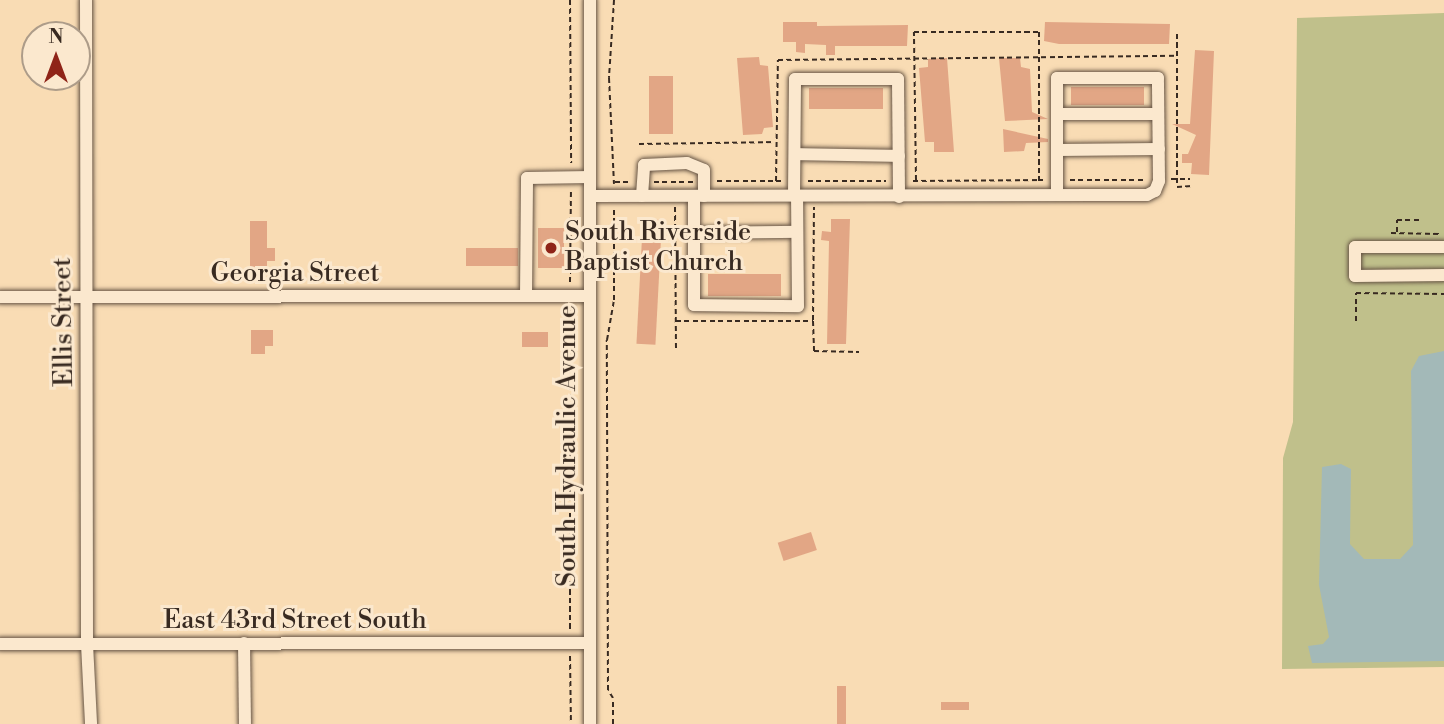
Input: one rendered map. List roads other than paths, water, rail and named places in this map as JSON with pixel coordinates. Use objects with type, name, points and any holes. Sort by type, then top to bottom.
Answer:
[{"type":"street","name":"Ellis Street","points":[[86,0],[87,644],[91,724]]},
{"type":"street","name":"South Hydraulic Avenue","points":[[590,0],[590,724]]},
{"type":"street","points":[[590,196],[899,197],[1057,194],[1155,191],[1159,149],[1158,78],[1057,78],[1057,194]]},
{"type":"street","points":[[642,196],[644,165],[687,163],[704,170],[694,233],[694,305],[798,306],[795,79],[898,79],[899,197]]},
{"type":"street","points":[[1057,114],[1158,114]]},
{"type":"street","points":[[1057,150],[1159,149]]},
{"type":"street","points":[[794,154],[899,156]]},
{"type":"street","points":[[526,296],[527,178],[590,177]]},
{"type":"street","points":[[694,233],[797,232]]},
{"type":"street","points":[[1444,247],[1355,247],[1355,276],[1444,275]]},
{"type":"street","name":"Georgia Street","points":[[0,297],[590,296]]},
{"type":"street","points":[[244,643],[244,724]]},
{"type":"street","name":"East 43rd Street South","points":[[0,644],[590,643]]},
{"type":"place","name":"South Riverside Baptist Church","points":[[551,248]]}]
